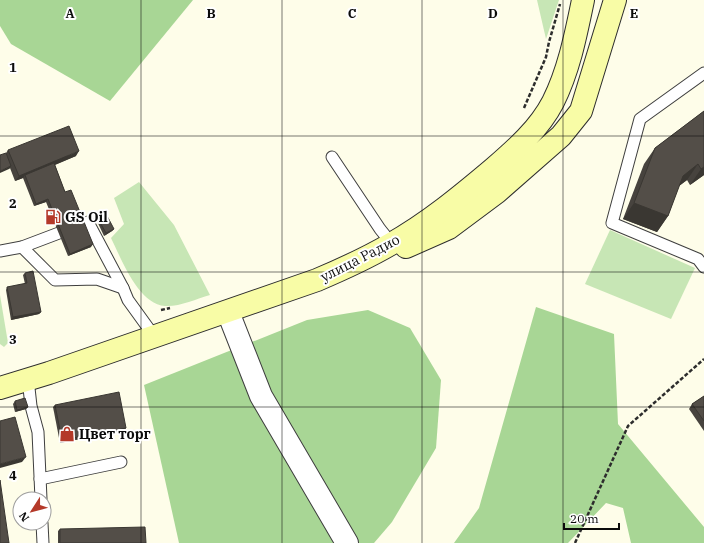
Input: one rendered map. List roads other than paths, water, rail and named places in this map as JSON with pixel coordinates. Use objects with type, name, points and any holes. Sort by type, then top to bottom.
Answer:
[{"type":"main road","name":"улица Радио","points":[[0,388],[49,373],[317,280],[356,264],[392,244],[464,193],[517,148],[544,118],[560,86],[584,0]]},
{"type":"main road","points":[[356,264],[405,248],[449,228],[496,193],[561,136],[581,111],[615,0]]},
{"type":"main road","points":[[0,370],[26,380]]},
{"type":"street","points":[[228,312],[260,396],[347,543]]},
{"type":"lane","points":[[704,73],[640,119],[612,223],[698,259],[704,267]]},
{"type":"lane","points":[[332,157],[380,229],[392,244]]},
{"type":"lane","points":[[0,251],[22,247],[88,222],[128,300],[154,336]]},
{"type":"lane","points":[[22,247],[55,280],[97,278],[123,288]]},
{"type":"lane","points":[[26,380],[38,432],[41,491]]},
{"type":"lane","points":[[40,479],[121,462]]},
{"type":"lane","points":[[42,531],[43,543]]},
{"type":"place","name":"GS Oil","points":[[53,217]]},
{"type":"place","name":"Цвет торг","points":[[67,434]]}]
